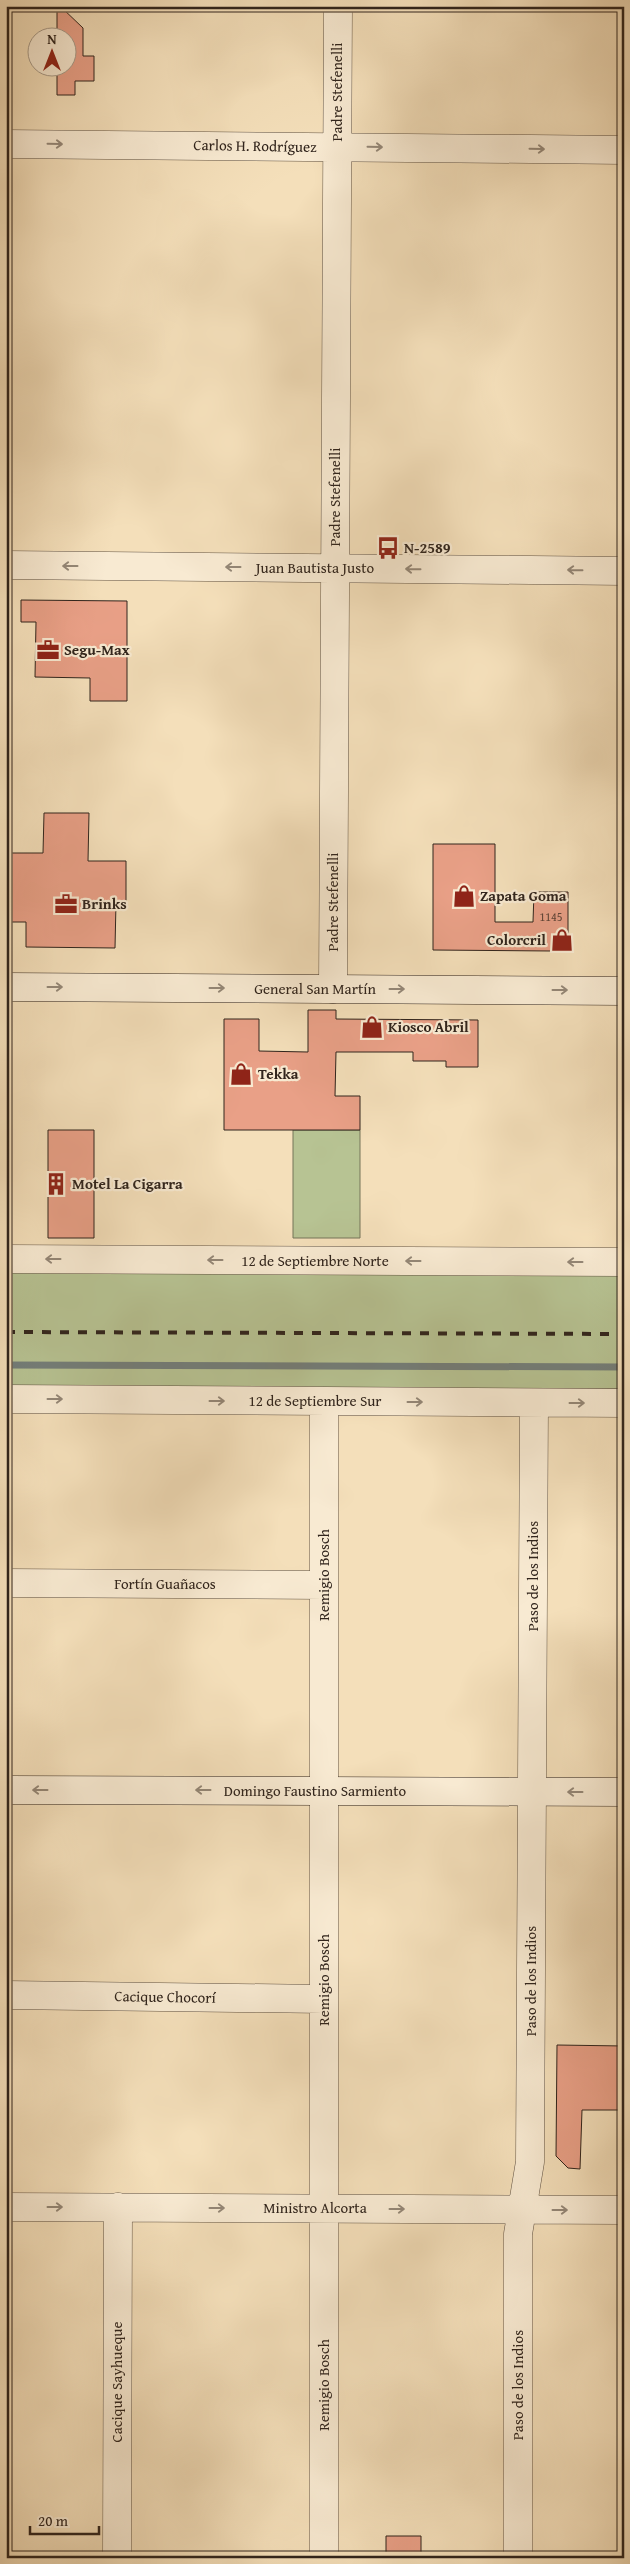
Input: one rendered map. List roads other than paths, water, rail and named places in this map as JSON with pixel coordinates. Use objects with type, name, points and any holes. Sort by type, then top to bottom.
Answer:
[{"type":"street","name":"Padre Stefenelli","points":[[332,988],[338,6]]},
{"type":"street","name":"Carlos H. Rodríguez","points":[[6,144],[624,150]]},
{"type":"street","name":"Juan Bautista Justo","points":[[6,565],[624,571]]},
{"type":"street","name":"General San Martín","points":[[6,987],[624,991]]},
{"type":"street","name":"12 de Septiembre Norte","points":[[6,1259],[624,1262]]},
{"type":"street","name":"12 de Septiembre Sur","points":[[6,1399],[624,1403]]},
{"type":"street","name":"Remigio Bosch","points":[[324,1402],[324,2558]]},
{"type":"street","name":"Paso de los Indios","points":[[518,2558],[518,2246],[530,2162],[534,1403]]},
{"type":"street","name":"Fortín Guañacos","points":[[6,1583],[324,1585]]},
{"type":"street","name":"Domingo Faustino Sarmiento","points":[[6,1790],[624,1792]]},
{"type":"street","name":"Cacique Chocorí","points":[[6,1995],[324,1999]]},
{"type":"street","name":"Ministro Alcorta","points":[[6,2207],[624,2210]]},
{"type":"street","name":"Cacique Sayhueque","points":[[117,2558],[118,2207]]},
{"type":"waterway","points":[[6,1365],[624,1367]]},
{"type":"railway","points":[[6,1332],[624,1334]]},
{"type":"place","name":"N-2589","points":[[388,548]]},
{"type":"place","name":"Segu-Max","points":[[48,650]]},
{"type":"place","name":"Zapata Goma","points":[[464,896]]},
{"type":"place","name":"Brinks","points":[[66,904]]},
{"type":"place","name":"Colorcril","points":[[562,940]]},
{"type":"place","name":"Kiosco Abril","points":[[372,1027]]},
{"type":"place","name":"Tekka","points":[[241,1074]]},
{"type":"place","name":"Motel La Cigarra","points":[[56,1184]]}]
